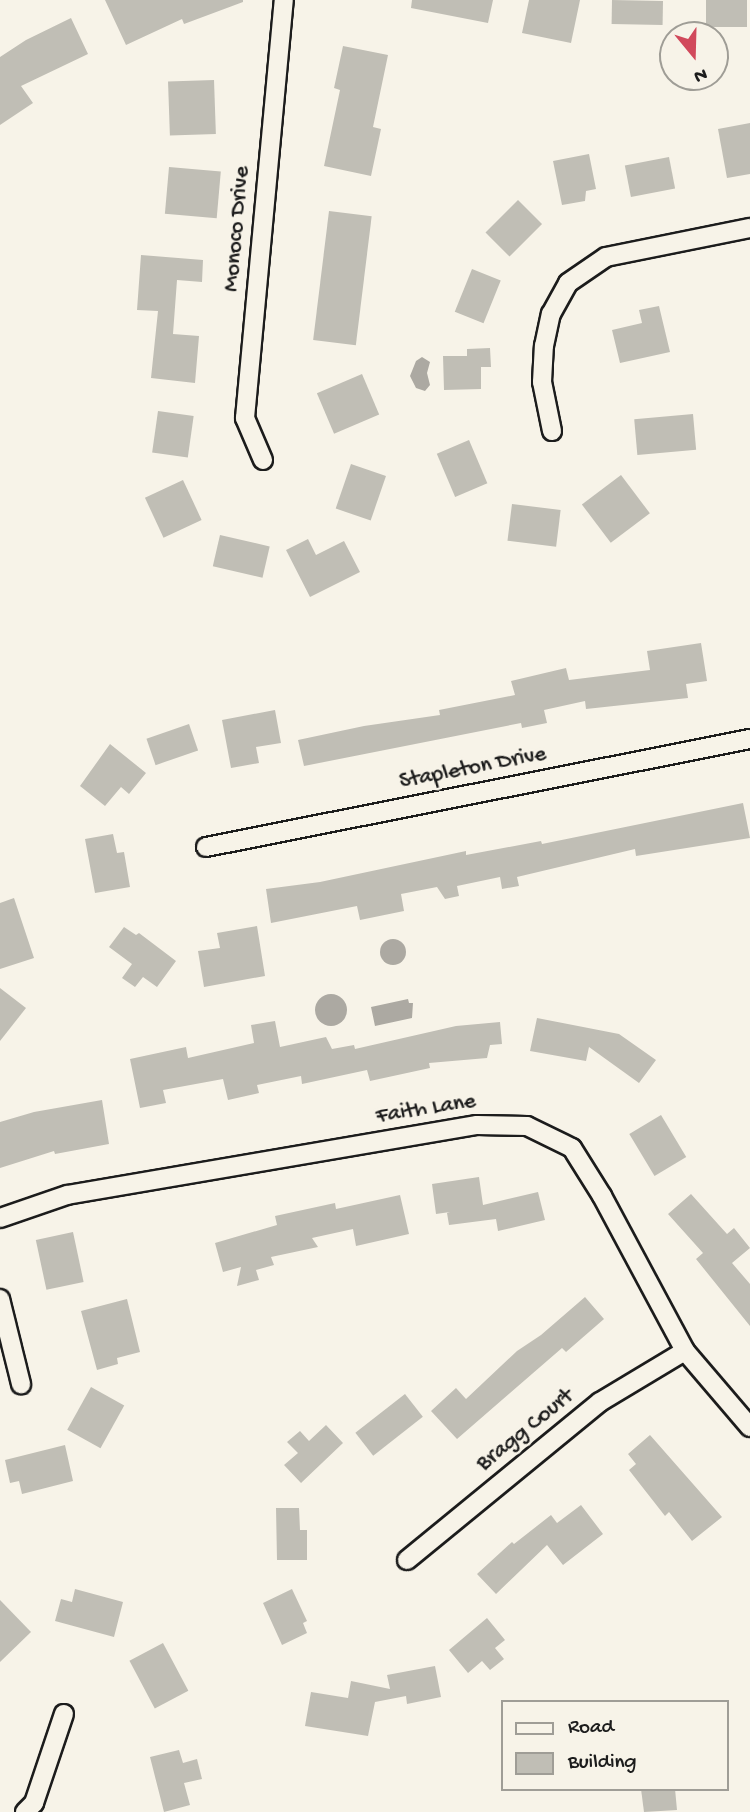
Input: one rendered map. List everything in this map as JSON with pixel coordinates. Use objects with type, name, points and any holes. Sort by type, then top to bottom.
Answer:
[{"type":"street","name":"Monoco Drive","points":[[263,460],[246,418],[284,0]]},
{"type":"street","points":[[552,432],[542,382],[544,346],[551,314],[568,284],[606,257],[750,228]]},
{"type":"street","name":"Stapleton Drive","points":[[206,847],[750,739]]},
{"type":"street","name":"Faith Lane","points":[[0,1218],[67,1195],[477,1125],[527,1126],[572,1148],[602,1196],[685,1351],[750,1427]]},
{"type":"street","points":[[0,1299],[21,1384]]},
{"type":"street","name":"Bragg Court","points":[[407,1560],[600,1402],[685,1351]]},
{"type":"street","points":[[25,1812],[34,1802],[64,1714]]},
{"type":"shaded area","points":[[422,357],[430,362],[427,373],[430,385],[425,391],[416,388],[410,376],[416,361]]},
{"type":"shaded area","points":[[393,939],[402,943],[406,952],[402,961],[393,965],[384,961],[380,952],[384,943]]},
{"type":"shaded area","points":[[331,994],[343,998],[347,1010],[343,1022],[331,1026],[319,1022],[315,1010],[319,998]]},
{"type":"shaded area","points":[[408,999],[409,1003],[413,1003],[412,1018],[375,1026],[371,1007]]},
{"type":"building","points":[[105,0],[243,2],[184,24],[182,19],[126,45]]},
{"type":"building","points":[[412,0],[493,0],[488,23],[411,8]]},
{"type":"building","points":[[529,0],[580,0],[571,43],[522,33]]},
{"type":"building","points":[[612,0],[663,1],[663,21],[659,21],[659,25],[612,24]]},
{"type":"building","points":[[706,0],[747,0],[747,27],[729,27],[729,21],[706,21]]},
{"type":"building","points":[[71,18],[88,54],[21,86],[33,103],[0,125],[0,57],[26,40]]},
{"type":"building","points":[[343,46],[388,55],[373,127],[381,129],[371,176],[324,166],[340,90],[334,88]]},
{"type":"building","points":[[214,80],[216,134],[170,136],[168,82]]},
{"type":"building","points":[[750,123],[750,174],[727,178],[718,129]]},
{"type":"building","points":[[589,154],[596,189],[586,191],[585,201],[562,205],[553,161]]},
{"type":"building","points":[[669,157],[675,188],[631,197],[625,166]]},
{"type":"building","points":[[169,167],[221,172],[217,218],[165,214]]},
{"type":"building","points":[[518,200],[542,224],[510,257],[485,233]]},
{"type":"building","points":[[329,211],[372,216],[356,345],[313,340]]},
{"type":"building","points":[[141,255],[203,260],[202,282],[177,280],[173,334],[199,336],[195,383],[151,378],[158,311],[137,310]]},
{"type":"building","points":[[472,269],[501,281],[484,323],[455,312]]},
{"type":"building","points":[[659,306],[670,352],[620,363],[612,330],[642,323],[639,310]]},
{"type":"building","points":[[490,348],[491,367],[481,367],[481,389],[444,390],[443,356],[467,356],[467,349]]},
{"type":"building","points":[[362,374],[379,415],[334,434],[317,393]]},
{"type":"building","points":[[158,411],[194,416],[188,458],[152,453]]},
{"type":"building","points":[[693,414],[696,450],[637,455],[634,419]]},
{"type":"building","points":[[469,440],[487,483],[455,497],[437,454]]},
{"type":"building","points":[[351,464],[386,476],[371,520],[336,508]]},
{"type":"building","points":[[621,475],[650,513],[611,543],[582,504]]},
{"type":"building","points":[[183,480],[202,520],[164,538],[145,498]]},
{"type":"building","points":[[512,504],[561,510],[556,547],[507,541]]},
{"type":"building","points":[[220,535],[270,546],[262,578],[213,566]]},
{"type":"building","points":[[308,539],[316,555],[344,541],[360,572],[310,597],[286,550]]},
{"type":"building","points":[[701,643],[707,681],[686,684],[688,698],[586,709],[585,701],[544,710],[547,723],[522,728],[521,723],[304,766],[298,740],[364,726],[440,715],[439,710],[515,695],[511,681],[566,668],[569,680],[650,670],[647,651]]},
{"type":"building","points":[[275,710],[281,743],[256,747],[259,763],[231,768],[222,720]]},
{"type":"building","points":[[189,724],[198,750],[156,765],[146,739]]},
{"type":"building","points":[[110,744],[146,773],[129,794],[121,787],[105,806],[80,786]]},
{"type":"building","points":[[743,803],[750,838],[636,856],[635,849],[517,877],[519,886],[502,889],[500,877],[457,886],[459,896],[445,899],[437,887],[401,894],[404,911],[360,920],[357,906],[271,923],[266,889],[320,882],[466,851],[466,855],[541,841],[542,844]]},
{"type":"building","points":[[113,834],[117,853],[124,852],[130,887],[95,893],[85,839]]},
{"type":"building","points":[[14,898],[34,958],[0,969],[0,903]]},
{"type":"building","points":[[257,926],[265,976],[204,987],[198,951],[220,948],[217,933]]},
{"type":"building","points":[[124,927],[136,935],[139,933],[176,961],[157,987],[143,977],[135,987],[122,978],[132,964],[109,947]]},
{"type":"building","points":[[0,988],[26,1008],[0,1041]]},
{"type":"building","points":[[537,1018],[619,1034],[656,1060],[639,1083],[589,1047],[586,1061],[530,1051]]},
{"type":"building","points":[[275,1021],[280,1047],[326,1037],[332,1049],[354,1045],[355,1049],[456,1026],[500,1022],[502,1044],[490,1045],[487,1058],[429,1063],[430,1068],[370,1081],[367,1070],[302,1084],[301,1076],[257,1085],[259,1093],[228,1100],[223,1079],[163,1090],[166,1103],[140,1108],[130,1059],[186,1047],[188,1058],[254,1043],[251,1025]]},
{"type":"building","points":[[102,1100],[109,1144],[55,1154],[54,1151],[0,1168],[0,1122],[34,1112]]},
{"type":"building","points":[[661,1115],[686,1157],[655,1176],[629,1134]]},
{"type":"building","points":[[479,1177],[483,1205],[538,1192],[545,1220],[498,1231],[496,1219],[449,1225],[447,1213],[450,1212],[436,1214],[432,1184]]},
{"type":"building","points":[[691,1194],[727,1234],[734,1228],[750,1248],[732,1263],[750,1284],[750,1326],[696,1259],[703,1253],[668,1214]]},
{"type":"building","points":[[400,1195],[409,1234],[356,1246],[353,1229],[312,1238],[318,1247],[271,1257],[274,1265],[256,1270],[259,1280],[237,1286],[241,1267],[223,1272],[215,1243],[277,1225],[275,1216],[335,1203],[336,1209]]},
{"type":"building","points":[[73,1232],[84,1282],[46,1290],[36,1240]]},
{"type":"building","points":[[585,1297],[604,1319],[566,1352],[562,1348],[457,1439],[431,1411],[456,1388],[466,1399],[517,1351],[541,1335]]},
{"type":"building","points":[[127,1299],[140,1352],[117,1358],[118,1364],[97,1370],[81,1311]]},
{"type":"building","points":[[91,1387],[124,1405],[100,1448],[67,1430]]},
{"type":"building","points":[[405,1394],[423,1417],[373,1456],[355,1433]]},
{"type":"building","points":[[326,1425],[343,1443],[301,1483],[284,1465],[298,1453],[287,1442],[300,1431],[309,1441]]},
{"type":"building","points":[[650,1435],[722,1517],[692,1541],[669,1512],[665,1516],[629,1470],[636,1464],[628,1454]]},
{"type":"building","points":[[65,1445],[73,1481],[22,1494],[19,1481],[10,1483],[5,1460]]},
{"type":"building","points":[[581,1505],[603,1534],[563,1565],[547,1545],[496,1594],[477,1574],[512,1542],[514,1544],[551,1515],[557,1523]]},
{"type":"building","points":[[276,1508],[299,1508],[300,1530],[307,1530],[307,1560],[277,1560]]},
{"type":"building","points":[[75,1589],[123,1602],[114,1637],[55,1621],[61,1599],[72,1602]]},
{"type":"building","points":[[292,1589],[307,1621],[303,1623],[307,1633],[282,1645],[263,1603]]},
{"type":"building","points":[[0,1600],[31,1632],[0,1662]]},
{"type":"building","points":[[487,1618],[505,1640],[495,1648],[504,1659],[490,1670],[482,1661],[468,1673],[449,1650]]},
{"type":"building","points":[[163,1643],[188,1691],[155,1709],[129,1661]]},
{"type":"building","points":[[435,1666],[441,1697],[407,1704],[406,1696],[375,1702],[368,1736],[305,1726],[311,1692],[348,1698],[351,1681],[390,1689],[387,1675]]},
{"type":"building","points":[[179,1750],[183,1763],[197,1759],[202,1779],[184,1783],[190,1805],[164,1812],[150,1757]]},
{"type":"building","points":[[641,1791],[675,1791],[677,1810],[644,1812]]}]
